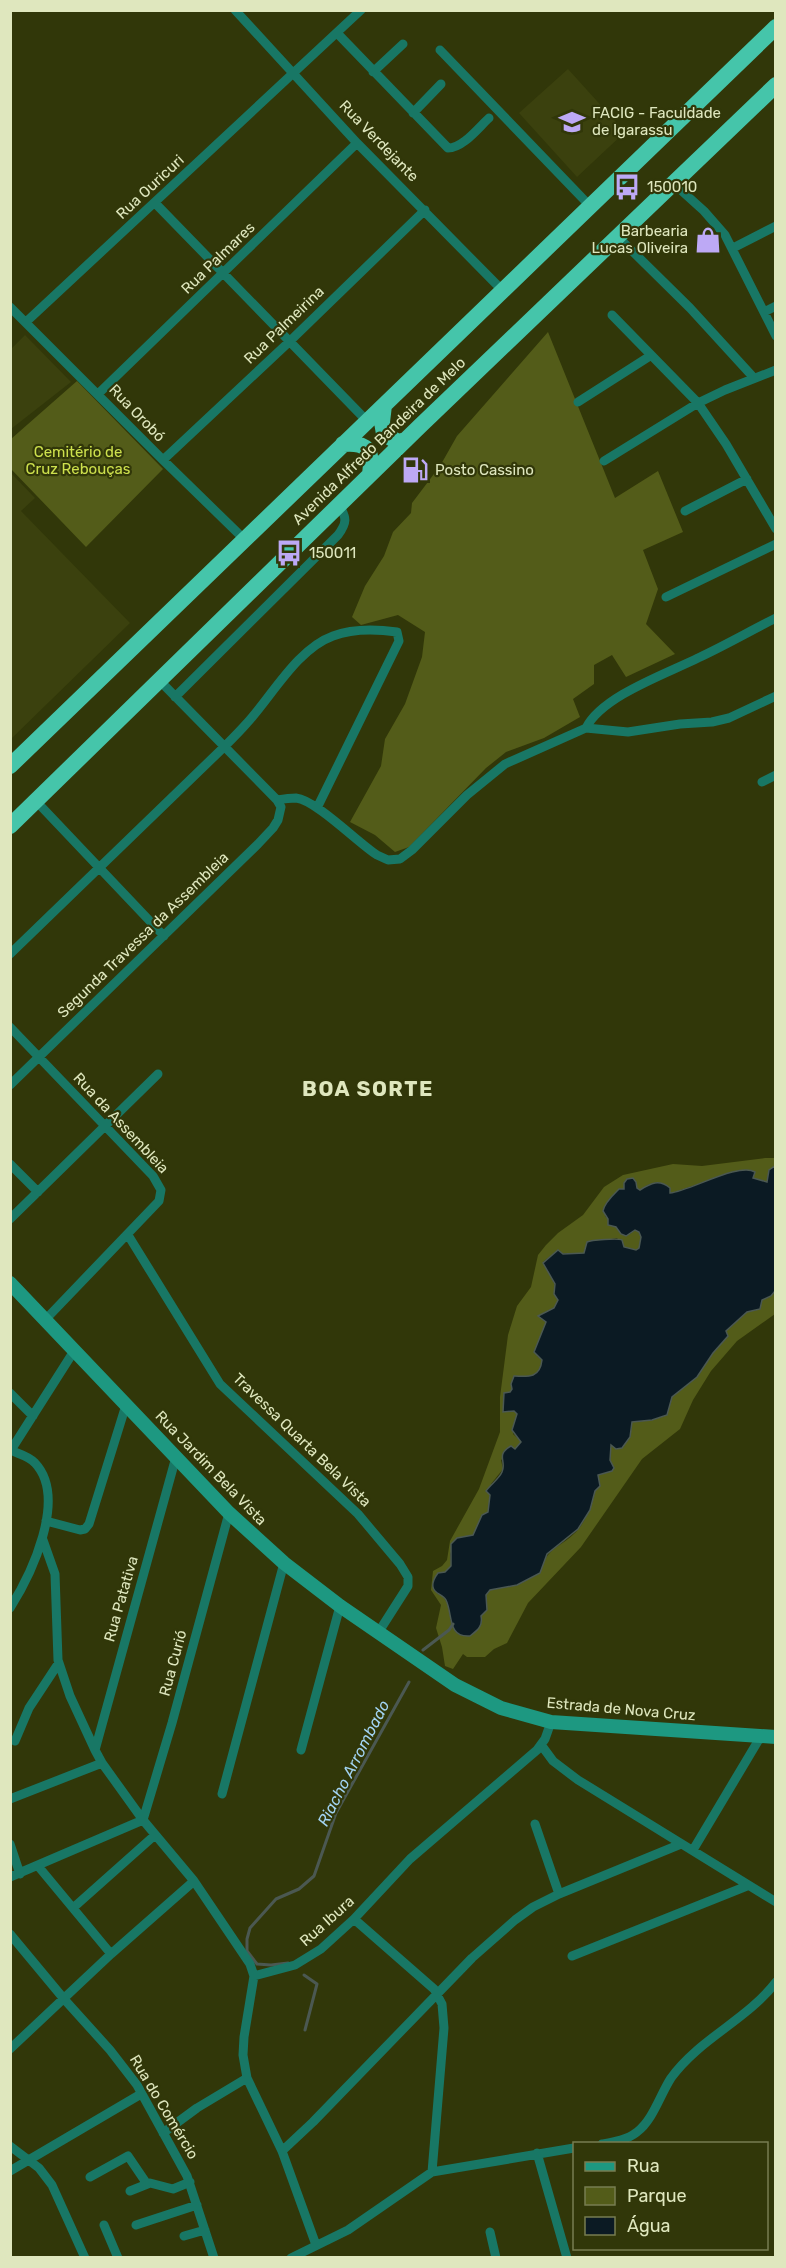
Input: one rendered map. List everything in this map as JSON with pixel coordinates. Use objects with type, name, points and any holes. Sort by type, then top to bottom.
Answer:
[{"type":"highway","name":"Avenida Alfredo Bandeira de Melo","points":[[10,766],[776,27]]},
{"type":"highway","name":"Avenida Alfredo Bandeira de Melo","points":[[10,826],[406,440],[776,85]]},
{"type":"highway","points":[[384,405],[382,422],[384,434],[398,442],[406,440]]},
{"type":"highway","points":[[343,444],[358,445],[369,450],[370,475]]},
{"type":"main road","name":"Rua Jardim Bela Vista","points":[[10,1283],[229,1513],[284,1563],[340,1606],[408,1653]]},
{"type":"main road","name":"Estrada de Nova Cruz","points":[[408,1653],[455,1685],[479,1698],[516,1713],[551,1722],[768,1737]]},
{"type":"street","name":"Rua Verdejante","points":[[236,10],[357,143],[502,291]]},
{"type":"street","name":"Rua Ouricuri","points":[[26,322],[361,10]]},
{"type":"street","points":[[337,33],[448,148],[460,144],[489,118]]},
{"type":"street","points":[[373,72],[403,44]]},
{"type":"street","points":[[440,50],[590,206]]},
{"type":"street","points":[[413,114],[441,84]]},
{"type":"street","name":"Rua Palmares","points":[[98,394],[357,143]]},
{"type":"street","points":[[673,183],[704,211],[725,235],[776,336]]},
{"type":"street","points":[[155,203],[367,421]]},
{"type":"street","name":"Rua Palmeirina","points":[[163,460],[425,210]]},
{"type":"street","points":[[733,248],[776,226]]},
{"type":"street","points":[[618,237],[690,308],[754,378]]},
{"type":"street","points":[[764,312],[776,306]]},
{"type":"street","name":"Rua Orobó","points":[[10,307],[244,539]]},
{"type":"street","points":[[612,315],[698,403],[726,444],[776,529]]},
{"type":"street","points":[[578,402],[650,356]]},
{"type":"street","points":[[604,461],[698,403],[776,370]]},
{"type":"street","points":[[685,511],[747,480]]},
{"type":"street","points":[[175,697],[338,535],[346,521],[339,506]]},
{"type":"street","points":[[666,597],[776,544]]},
{"type":"street","points":[[586,728],[591,718],[608,704],[646,682],[699,658],[776,618]]},
{"type":"street","points":[[10,954],[224,747],[247,723],[289,671],[313,648],[331,636],[351,631],[379,629],[397,632],[399,640],[317,808]]},
{"type":"street","points":[[159,680],[277,800],[296,798],[304,800],[377,855],[388,860],[400,858],[412,850],[467,795],[505,764],[586,728],[628,732],[729,718],[776,696]]},
{"type":"street","points":[[762,782],[776,775]]},
{"type":"street","name":"Segunda Travessa da Assembleia","points":[[10,1085],[273,828],[280,813],[280,804],[277,800]]},
{"type":"street","points":[[36,801],[164,936]]},
{"type":"street","name":"Rua da Assembleia","points":[[10,1027],[153,1176],[161,1190],[159,1201],[45,1320]]},
{"type":"street","points":[[10,1219],[158,1074]]},
{"type":"street","points":[[10,1164],[38,1192]]},
{"type":"street","name":"Travessa Quarta Bela Vista","points":[[128,1234],[220,1384],[343,1498],[378,1536],[406,1572],[409,1579],[408,1586],[378,1633]]},
{"type":"street","points":[[10,1608],[34,1565],[44,1540],[47,1499],[45,1478],[40,1470],[30,1458],[11,1450],[74,1352]]},
{"type":"street","points":[[10,1393],[33,1416]]},
{"type":"street","points":[[46,1521],[80,1530],[85,1529],[89,1524],[126,1405]]},
{"type":"street","name":"Rua Patativa","points":[[95,1750],[176,1457]]},
{"type":"street","name":"Rua Curió","points":[[143,1820],[180,1695],[229,1513]]},
{"type":"street","points":[[44,1540],[55,1574],[58,1664],[95,1750],[143,1820],[194,1881],[250,1964],[254,1976],[243,2055],[247,2078],[282,2151],[316,2245]]},
{"type":"street","points":[[222,1794],[284,1563]]},
{"type":"street","points":[[301,1750],[340,1606]]},
{"type":"street","points":[[15,1741],[29,1708],[58,1664]]},
{"type":"street","name":"Rua Ibura","points":[[254,1976],[302,1962],[321,1949],[354,1919],[410,1859],[542,1746],[551,1722]]},
{"type":"street","points":[[693,1850],[768,1737]]},
{"type":"street","points":[[542,1746],[553,1761],[564,1770],[776,1902]]},
{"type":"street","points":[[10,1798],[102,1763]]},
{"type":"street","points":[[10,1844],[15,1875],[143,1820]]},
{"type":"street","points":[[535,1824],[559,1894]]},
{"type":"street","points":[[73,1908],[155,1835]]},
{"type":"street","points":[[282,2151],[478,1952],[514,1920],[559,1894],[681,1844]]},
{"type":"street","points":[[38,1866],[111,1954]]},
{"type":"street","points":[[12,2046],[194,1881]]},
{"type":"street","points":[[572,1956],[747,1886]]},
{"type":"street","points":[[354,1919],[438,1994],[443,2010],[444,2028],[432,2172]]},
{"type":"street","name":"Rua do Comércio","points":[[10,1934],[64,1999],[117,2057],[141,2094],[190,2182],[214,2255]]},
{"type":"street","points":[[610,2142],[636,2133],[647,2121],[670,2079],[685,2061],[753,2006],[776,1982]]},
{"type":"street","points":[[163,2133],[208,2101],[247,2078]]},
{"type":"street","points":[[10,2170],[141,2094]]},
{"type":"street","points":[[10,2146],[43,2172],[52,2185],[85,2258]]},
{"type":"street","points":[[291,2258],[348,2230],[432,2172],[573,2148]]},
{"type":"street","points":[[537,2153],[567,2258]]},
{"type":"street","points":[[90,2177],[128,2156],[147,2184]]},
{"type":"street","points":[[130,2192],[147,2184],[154,2183],[173,2189],[190,2182]]},
{"type":"street","points":[[136,2225],[197,2205]]},
{"type":"street","points":[[104,2224],[118,2258]]},
{"type":"street","points":[[184,2236],[205,2230]]},
{"type":"street","points":[[490,2232],[496,2258]]},
{"type":"street","points":[[202,2258],[214,2255]]},
{"type":"shaded area","name":"FACIG - Faculdade de Igarassu","points":[[568,69],[625,132],[577,177],[519,113]]},
{"type":"shaded area","points":[[25,335],[71,382],[11,429],[11,349]]},
{"type":"shaded area","points":[[11,473],[35,498],[21,511],[130,623],[11,739]]},
{"type":"green space","points":[[548,332],[615,498],[658,471],[683,532],[643,550],[658,589],[646,624],[675,654],[626,677],[612,655],[594,665],[594,684],[573,699],[580,717],[544,738],[506,752],[486,768],[409,847],[395,852],[375,835],[350,822],[381,766],[385,739],[405,704],[422,657],[425,632],[398,615],[361,625],[352,617],[365,586],[384,556],[393,532],[411,513],[412,503],[440,466],[457,436]]},
{"type":"green space","name":"Cemitério de Cruz Rebouças","points":[[77,381],[163,469],[86,547],[11,469],[11,439]]},
{"type":"green space","points":[[775,1158],[775,1166],[769,1170],[767,1182],[753,1178],[754,1175],[736,1171],[675,1192],[669,1193],[670,1188],[659,1183],[652,1183],[641,1190],[631,1188],[622,1191],[607,1202],[605,1216],[619,1230],[630,1234],[635,1230],[639,1232],[641,1237],[639,1248],[636,1250],[624,1247],[617,1238],[592,1240],[584,1253],[553,1254],[543,1262],[554,1284],[558,1303],[543,1320],[546,1322],[537,1356],[542,1360],[541,1366],[531,1378],[512,1389],[510,1393],[504,1393],[509,1412],[514,1411],[517,1414],[513,1434],[521,1441],[519,1447],[501,1460],[503,1469],[491,1484],[488,1512],[473,1535],[457,1538],[450,1554],[451,1566],[445,1572],[438,1573],[433,1583],[435,1591],[446,1601],[453,1627],[462,1635],[481,1616],[486,1595],[490,1590],[517,1585],[540,1573],[550,1552],[570,1538],[581,1526],[596,1490],[598,1475],[612,1471],[611,1444],[630,1437],[632,1422],[652,1420],[667,1415],[672,1397],[697,1377],[728,1336],[726,1331],[747,1312],[759,1309],[762,1300],[771,1296],[775,1291],[775,1314],[737,1341],[711,1371],[693,1400],[680,1429],[642,1459],[581,1547],[528,1603],[507,1643],[494,1649],[485,1657],[467,1657],[463,1654],[453,1669],[445,1666],[436,1628],[441,1605],[431,1590],[433,1571],[447,1560],[450,1541],[479,1489],[500,1432],[500,1397],[508,1335],[517,1306],[531,1287],[538,1255],[558,1233],[583,1215],[604,1187],[623,1175],[673,1164],[702,1166]]},
{"type":"water","points":[[775,1166],[775,1291],[771,1296],[762,1300],[760,1309],[747,1312],[726,1331],[728,1336],[697,1377],[672,1397],[667,1415],[652,1420],[632,1422],[630,1437],[622,1448],[616,1449],[611,1445],[610,1460],[614,1468],[612,1471],[598,1475],[600,1486],[595,1491],[590,1510],[578,1529],[547,1554],[540,1573],[517,1585],[490,1590],[486,1595],[487,1610],[481,1616],[479,1628],[470,1636],[458,1633],[452,1624],[446,1600],[434,1589],[433,1581],[438,1573],[445,1572],[451,1566],[451,1544],[457,1538],[473,1535],[482,1515],[488,1512],[490,1495],[486,1491],[502,1472],[502,1455],[506,1449],[511,1446],[515,1449],[521,1442],[512,1430],[517,1414],[514,1411],[503,1412],[504,1393],[512,1389],[514,1376],[533,1375],[541,1366],[542,1360],[534,1352],[546,1322],[538,1316],[554,1308],[558,1300],[554,1294],[555,1284],[543,1263],[558,1250],[563,1254],[584,1253],[587,1242],[620,1239],[624,1247],[636,1250],[639,1248],[641,1237],[639,1232],[635,1230],[626,1236],[621,1234],[616,1227],[608,1225],[608,1219],[603,1211],[612,1196],[619,1189],[624,1189],[627,1179],[633,1178],[640,1190],[651,1184],[659,1183],[670,1188],[670,1193],[738,1171],[755,1172],[753,1178],[767,1182],[769,1170]]},
{"type":"waterway","name":"Riacho Arrombado","points":[[423,1650],[449,1630],[453,1624]]},
{"type":"waterway","name":"Riacho Arrombado","points":[[288,1963],[257,1964],[247,1951],[250,1928],[276,1899],[299,1889],[314,1876],[336,1813],[409,1682]]},
{"type":"waterway","name":"Riacho Arrombado","points":[[304,1975],[317,1984],[305,2030]]},
{"type":"place","name":"FACIG - Faculdade de Igarassu","points":[[572,122]]},
{"type":"place","name":"150010","points":[[627,187]]},
{"type":"place","name":"Barbearia Lucas Oliveira","points":[[708,240]]},
{"type":"place","name":"Posto Cassino","points":[[415,470]]},
{"type":"place","name":"150011","points":[[289,553]]},
{"type":"district","name":"BOA SORTE","points":[[368,1089]]}]
